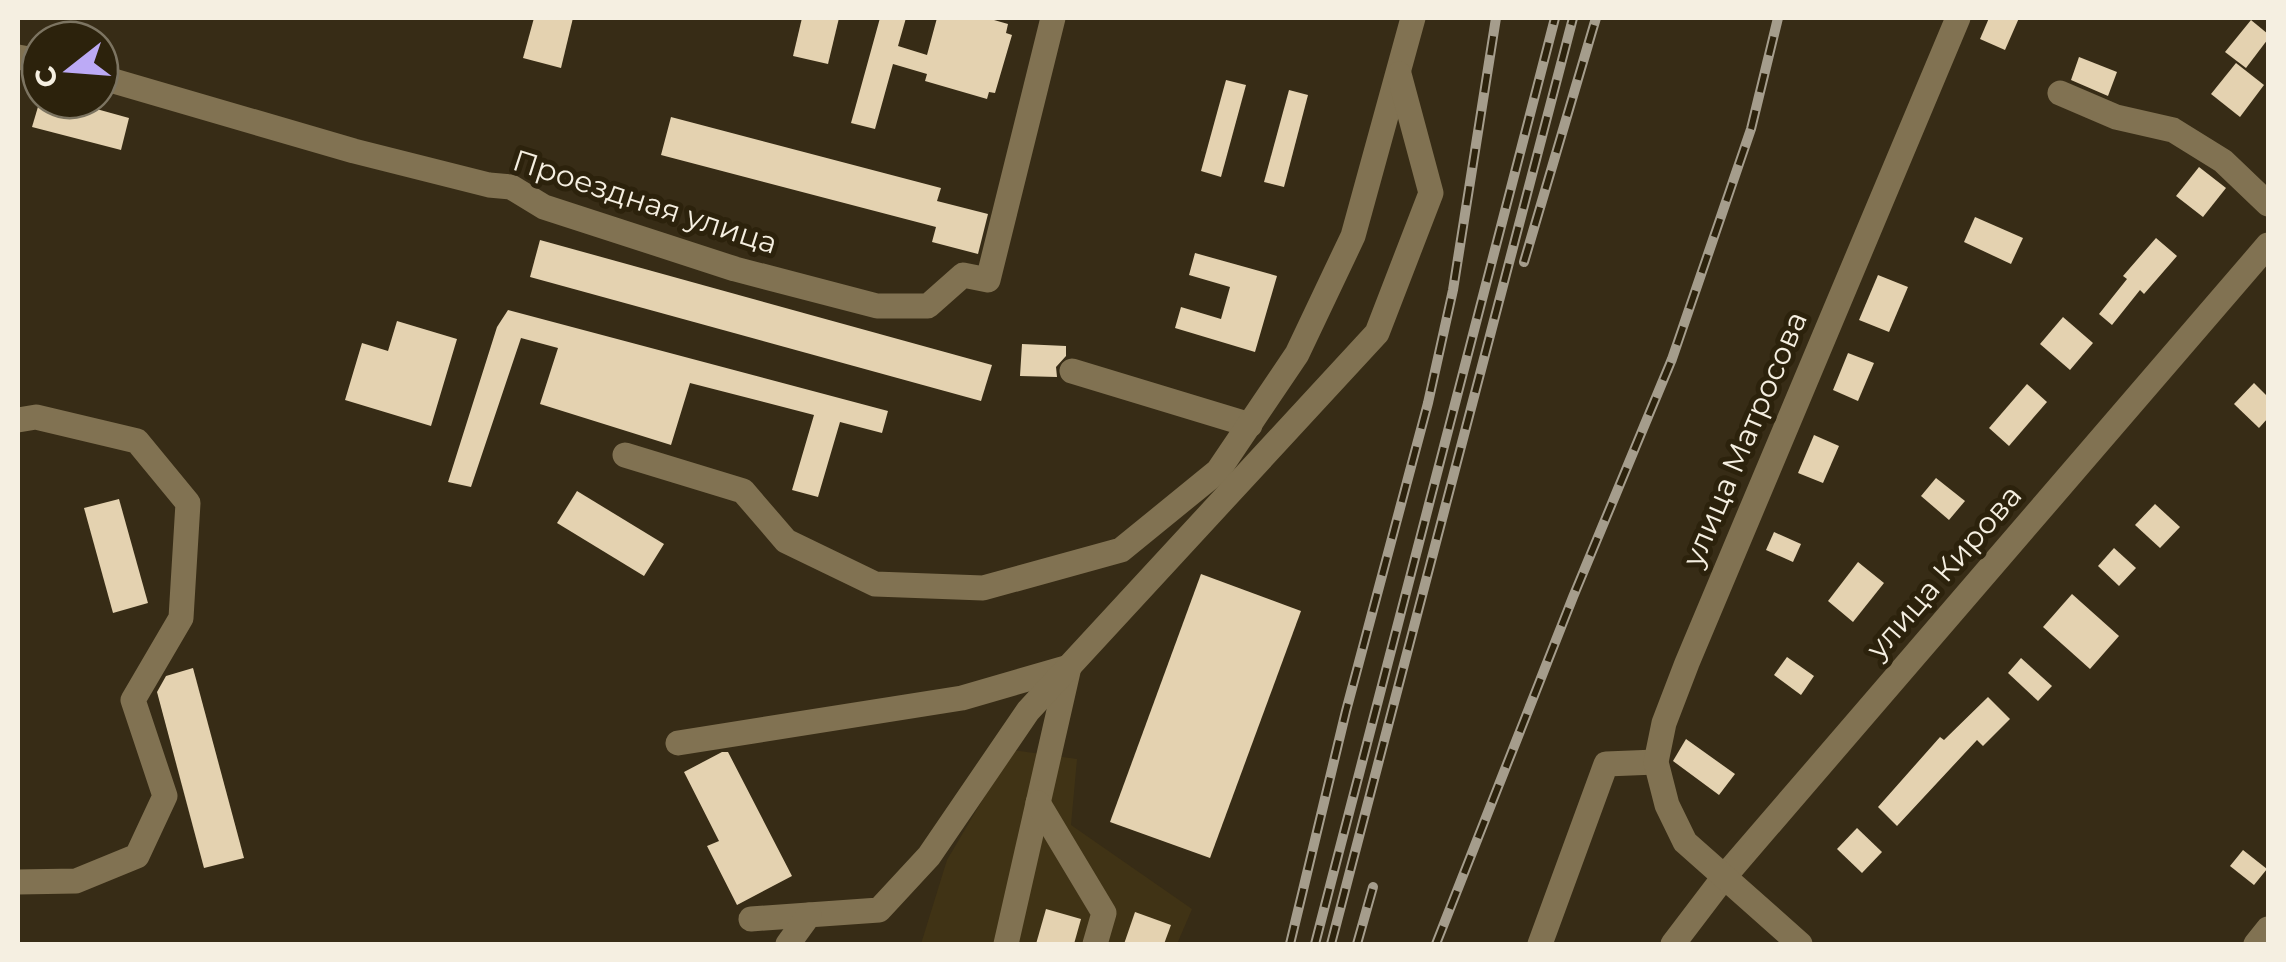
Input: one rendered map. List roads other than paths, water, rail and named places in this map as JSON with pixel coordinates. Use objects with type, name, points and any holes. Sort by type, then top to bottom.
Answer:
[{"type":"street","name":"Проездная улица","points":[[120,83],[354,151],[489,186],[511,188],[544,207],[735,269],[877,306],[928,306],[963,275],[988,280],[1053,18]]},
{"type":"street","points":[[625,455],[743,491],[786,541],[874,584],[983,588],[1121,550],[1218,472],[1297,354],[1353,236],[1414,18]]},
{"type":"street","name":"улица Матросова","points":[[1656,762],[1664,724],[1687,663],[1958,18]]},
{"type":"street","points":[[750,919],[879,910],[930,856],[1028,711],[1376,334],[1431,193],[1399,74]]},
{"type":"street","points":[[2060,92],[2116,118],[2173,130],[2223,161],[2268,204]]},
{"type":"street","name":"улица Кирова","points":[[1672,944],[1724,877],[2268,245]]},
{"type":"street","points":[[1072,371],[1250,425]]},
{"type":"street","points":[[18,420],[36,417],[137,441],[188,503],[180,618],[134,700],[164,796],[137,856],[76,881],[18,882]]},
{"type":"street","points":[[678,743],[962,698],[1069,666]]},
{"type":"street","points":[[1006,944],[1069,666]]},
{"type":"street","points":[[1540,944],[1606,764],[1656,762],[1668,804],[1686,842],[1800,944]]},
{"type":"street","points":[[1038,802],[1104,912],[1095,944]]},
{"type":"street","points":[[788,944],[809,915]]},
{"type":"street","points":[[2256,944],[2268,928]]},
{"type":"railway","points":[[1290,944],[1346,711],[1428,403],[1453,290],[1496,18]]},
{"type":"railway","points":[[1315,944],[1555,18]]},
{"type":"railway","points":[[1331,944],[1573,18]]},
{"type":"railway","points":[[1524,262],[1596,18]]},
{"type":"railway","points":[[1436,944],[1672,359],[1751,129],[1778,18]]},
{"type":"railway","points":[[1357,944],[1373,887]]}]
